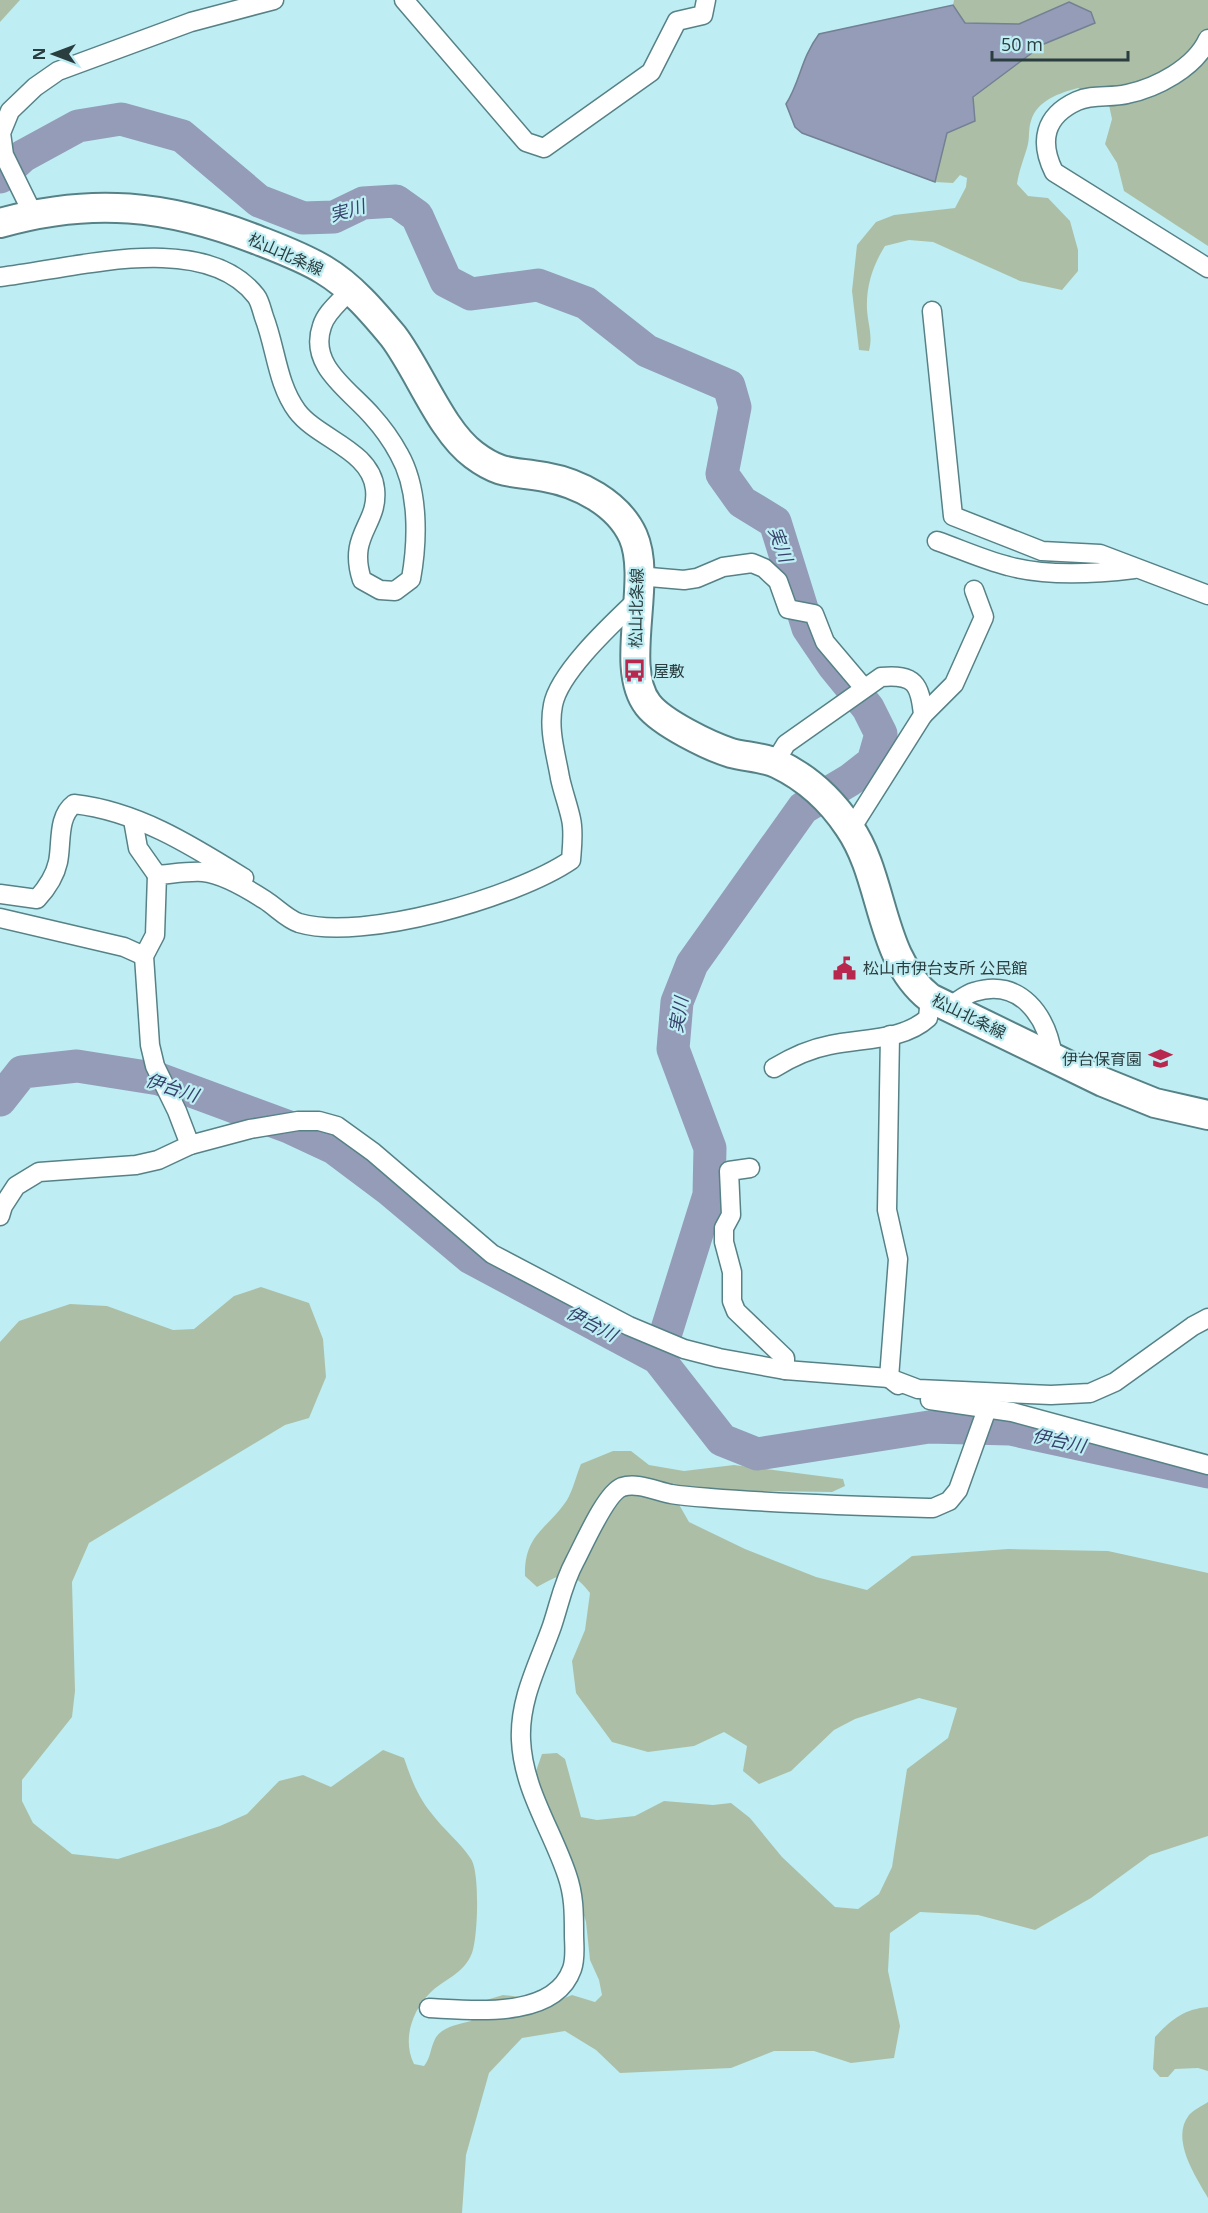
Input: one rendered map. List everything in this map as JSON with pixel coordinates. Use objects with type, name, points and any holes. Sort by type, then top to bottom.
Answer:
[{"type":"main road","name":"松山北条線","points":[[0,223],[72,207],[113,207],[179,214],[210,221],[306,260],[326,271],[350,290],[398,343],[452,432],[469,452],[491,467],[516,475],[543,476],[572,485],[599,498],[620,516],[634,538],[638,587],[638,674],[648,705],[702,742],[733,753],[775,762],[809,782],[837,810],[851,829],[863,854],[902,966],[914,985],[940,1002],[1103,1082],[1155,1103],[1208,1115]]},
{"type":"street","points":[[33,214],[4,155],[1,133],[10,111],[35,87],[58,71],[191,22],[274,0]]},
{"type":"street","points":[[404,0],[526,142],[544,148],[651,72],[677,21],[703,15],[706,0]]},
{"type":"street","points":[[1208,39],[1185,68],[1160,81],[1128,94],[1078,100],[1055,118],[1045,138],[1046,156],[1054,172],[1208,268]]},
{"type":"street","points":[[0,277],[138,258],[171,257],[214,265],[233,275],[257,297],[286,396],[307,423],[369,468],[375,489],[373,509],[360,539],[356,561],[362,580],[380,590],[395,591],[411,579],[416,554],[410,478],[399,453],[372,416],[334,379],[323,359],[318,341],[322,324],[350,290]]},
{"type":"street","points":[[932,311],[953,516],[1042,551],[1100,554],[1208,595]]},
{"type":"street","points":[[937,541],[1008,567],[1102,573],[1137,569]]},
{"type":"street","points":[[157,874],[204,872],[232,882],[263,899],[297,923],[330,928],[377,927],[525,886],[551,874],[571,860],[572,820],[564,795],[551,732],[553,704],[568,674],[605,631],[638,587],[697,578],[723,567],[752,563],[764,568],[778,581],[788,609],[814,614],[825,642],[858,692]]},
{"type":"street","points":[[851,829],[923,715],[954,684],[984,617],[974,590]]},
{"type":"street","points":[[775,762],[786,744],[882,677],[898,675],[911,679],[918,687],[923,715]]},
{"type":"street","points":[[0,894],[37,899],[48,887],[58,863],[64,816],[74,804],[104,808],[164,830],[255,885],[263,899]]},
{"type":"street","points":[[133,819],[138,848],[157,874],[156,935],[144,956],[150,1045],[156,1066],[177,1110],[190,1146]]},
{"type":"street","points":[[0,918],[124,947],[144,956]]},
{"type":"street","points":[[774,1068],[795,1056],[829,1045],[890,1035],[918,1027],[940,1002],[992,988],[1009,989],[1024,998],[1050,1039],[1053,1056]]},
{"type":"street","points":[[889,1378],[898,1258],[887,1210],[890,1035]]},
{"type":"street","points":[[0,1216],[3,1206],[16,1186],[39,1172],[136,1165],[158,1160],[190,1146],[250,1129],[298,1121],[319,1121],[337,1126],[373,1152],[471,1239],[519,1269],[613,1318],[684,1349],[784,1370],[889,1378],[918,1389],[1051,1395],[1090,1393],[1114,1382],[1193,1326],[1208,1318]]},
{"type":"street","points":[[750,1168],[729,1171],[731,1215],[724,1228],[724,1242],[732,1272],[732,1301],[736,1311],[785,1358],[784,1370]]},
{"type":"street","points":[[889,1378],[914,1397],[985,1415],[1012,1412],[1208,1465]]},
{"type":"street","points":[[429,2008],[498,2011],[540,2001],[566,1981],[573,1966],[574,1899],[567,1874],[544,1825],[526,1769],[521,1720],[527,1689],[554,1619],[562,1586],[597,1522],[603,1504],[612,1494],[622,1487],[634,1485],[672,1494],[712,1498],[933,1508],[949,1501],[958,1490],[985,1415]]},
{"type":"green space","points":[[0,0],[20,0],[0,22]]},
{"type":"green space","points":[[954,0],[1208,0],[1208,246],[1124,191],[1117,163],[1105,144],[1112,119],[1109,105],[1078,88],[1071,90],[1050,98],[1034,114],[1017,184],[1028,196],[1048,198],[1070,221],[1078,250],[1078,271],[1062,290],[1020,281],[933,242],[909,240],[885,246],[869,284],[867,309],[871,340],[869,351],[859,350],[852,291],[857,245],[876,222],[894,215],[955,208],[966,187],[967,178],[960,175],[953,183],[935,182],[947,133],[975,121],[973,97],[1044,44],[1094,22],[1069,2],[1019,24],[965,23],[953,5]]},
{"type":"green space","points":[[261,1287],[309,1303],[323,1339],[326,1377],[309,1418],[285,1425],[89,1543],[72,1582],[75,1691],[72,1717],[22,1780],[22,1801],[33,1823],[72,1854],[118,1859],[220,1826],[247,1814],[279,1781],[303,1775],[331,1787],[383,1750],[404,1758],[423,1801],[471,1859],[477,1890],[476,1933],[472,1953],[464,1966],[435,1988],[418,2008],[409,2036],[414,2064],[424,2066],[438,2035],[451,2027],[471,2021],[483,2001],[503,1995],[557,2001],[572,1995],[595,2002],[602,1995],[599,1980],[590,1960],[586,1922],[572,1875],[539,1791],[536,1771],[542,1754],[557,1753],[565,1759],[581,1817],[597,1820],[635,1816],[664,1801],[713,1805],[731,1803],[750,1818],[782,1857],[835,1907],[858,1909],[879,1894],[892,1867],[907,1769],[948,1738],[957,1708],[919,1698],[855,1719],[834,1730],[791,1771],[759,1784],[743,1771],[747,1746],[724,1732],[694,1746],[648,1752],[612,1742],[576,1693],[572,1661],[585,1630],[590,1593],[571,1576],[560,1576],[537,1587],[525,1576],[528,1551],[533,1541],[567,1500],[581,1464],[613,1451],[631,1451],[649,1465],[684,1471],[734,1465],[843,1479],[845,1486],[832,1492],[681,1490],[677,1501],[689,1522],[745,1549],[816,1577],[867,1590],[912,1556],[1008,1549],[1108,1551],[1208,1573],[1208,1836],[1150,1855],[1091,1898],[1035,1930],[978,1915],[920,1912],[890,1933],[888,1971],[900,2026],[894,2058],[851,2063],[814,2051],[774,2051],[731,2068],[620,2073],[596,2050],[565,2031],[522,2038],[489,2073],[466,2155],[462,2213],[0,2213],[0,1342],[19,1321],[70,1304],[107,1306],[173,1330],[194,1329],[234,1296]]},
{"type":"green space","points":[[1208,2007],[1208,2071],[1198,2068],[1175,2069],[1168,2077],[1160,2077],[1153,2069],[1155,2037],[1178,2016]]},
{"type":"green space","points":[[1208,2102],[1208,2198],[1187,2158],[1182,2135],[1189,2115]]},
{"type":"water","points":[[1069,2],[1091,12],[1095,23],[1044,44],[973,97],[975,121],[947,133],[935,182],[802,133],[795,127],[786,104],[808,53],[819,34],[953,5],[965,23],[1019,24]]},
{"type":"waterway","name":"実川","points":[[0,177],[23,156],[78,126],[121,119],[182,136],[259,201],[303,218],[334,217],[363,203],[396,201],[417,216],[446,281],[471,294],[538,285],[586,303],[647,351],[729,386],[735,407],[722,474],[742,502],[775,522],[808,628],[833,665],[868,708],[881,734],[873,762],[850,780],[803,808],[692,964],[677,1002],[673,1049],[710,1148],[709,1195],[658,1358]]},
{"type":"waterway","name":"伊台川","points":[[0,1100],[22,1072],[77,1066],[159,1079],[289,1127],[334,1148],[390,1190],[471,1258],[658,1358],[722,1440],[757,1454],[929,1427],[1010,1429],[1208,1472]]},
{"type":"place","name":"屋敷","points":[[635,671]]},
{"type":"place","name":"松山市伊台支所 公民館","points":[[845,968]]},
{"type":"place","name":"伊台保育園","points":[[1160,1059]]}]
